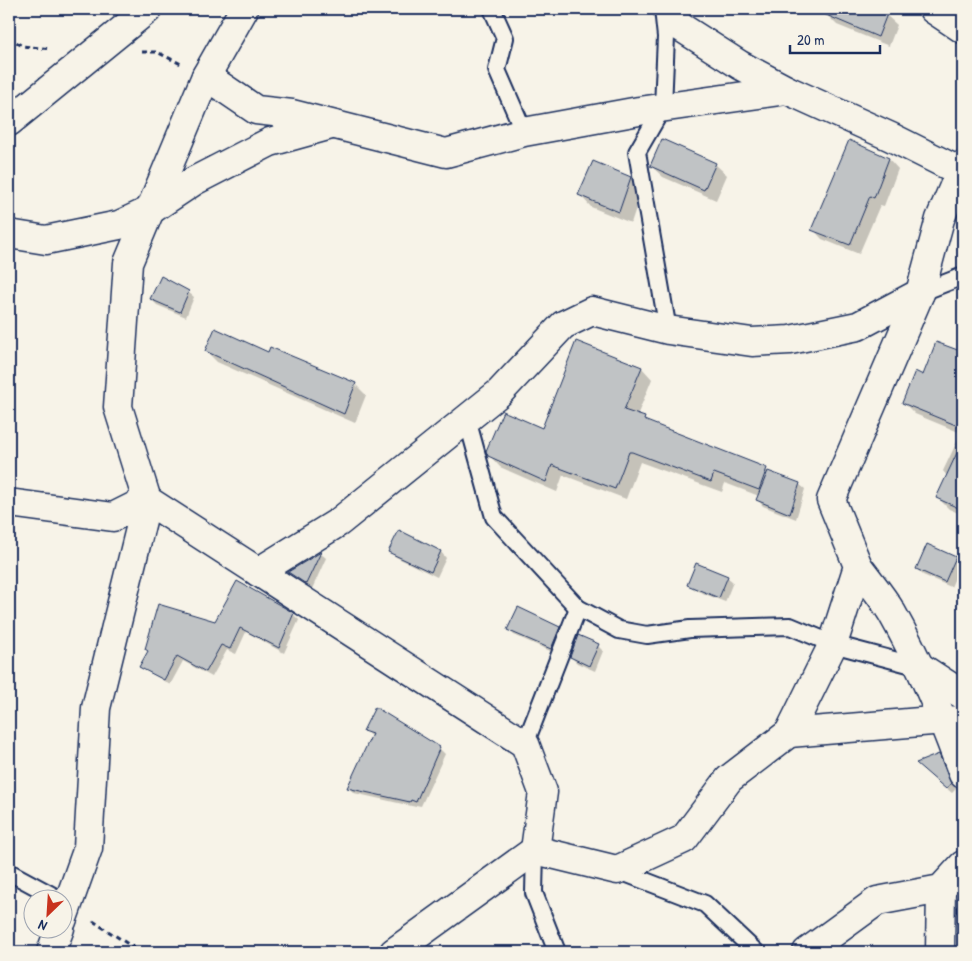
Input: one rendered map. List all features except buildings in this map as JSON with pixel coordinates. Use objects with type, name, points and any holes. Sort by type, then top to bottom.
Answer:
[{"type":"street","points":[[9,122],[148,9]]},
{"type":"street","points":[[71,888],[88,848],[96,708],[147,500],[118,407],[128,263],[206,76],[244,9]]},
{"type":"street","points":[[670,9],[679,26],[787,90],[962,169],[940,219],[920,293],[831,500],[858,566],[891,611],[920,667],[954,721],[963,774]]},
{"type":"street","points":[[933,9],[963,30]]},
{"type":"street","points":[[206,76],[256,110],[292,114],[446,153],[524,132],[663,107],[787,90]]},
{"type":"street","points":[[9,234],[46,240],[119,225],[150,211],[194,181],[270,142],[332,124]]},
{"type":"street","points":[[258,572],[338,522],[499,392],[562,325],[592,311],[668,330],[752,342],[790,340],[858,326],[920,293]]},
{"type":"street","points":[[9,503],[113,517],[147,500]]},
{"type":"street","points":[[147,500],[526,744],[543,792],[534,850],[394,952]]},
{"type":"street","points":[[534,850],[617,870],[684,839],[729,779],[790,733],[833,644],[858,566]]},
{"type":"street","points":[[920,667],[963,696]]},
{"type":"street","points":[[790,733],[954,721]]},
{"type":"street","points":[[940,952],[953,876],[963,847]]},
{"type":"street","points":[[807,952],[877,901],[953,876]]},
{"type":"street","points":[[51,952],[55,938]]},
{"type":"lane","points":[[492,9],[505,38],[497,70],[524,132]]},
{"type":"lane","points":[[663,9],[666,37],[663,107],[637,152],[668,330]]},
{"type":"lane","points":[[920,293],[963,276]]},
{"type":"lane","points":[[467,418],[494,517],[578,608],[619,630],[647,635],[690,628],[790,626],[833,644],[920,667]]},
{"type":"lane","points":[[526,744],[578,608]]},
{"type":"lane","points":[[534,850],[534,893],[557,952]]},
{"type":"lane","points":[[617,870],[705,904],[756,952]]},
{"type":"lane","points":[[9,872],[31,888]]},
{"type":"path","points":[[72,916],[140,952]]}]
